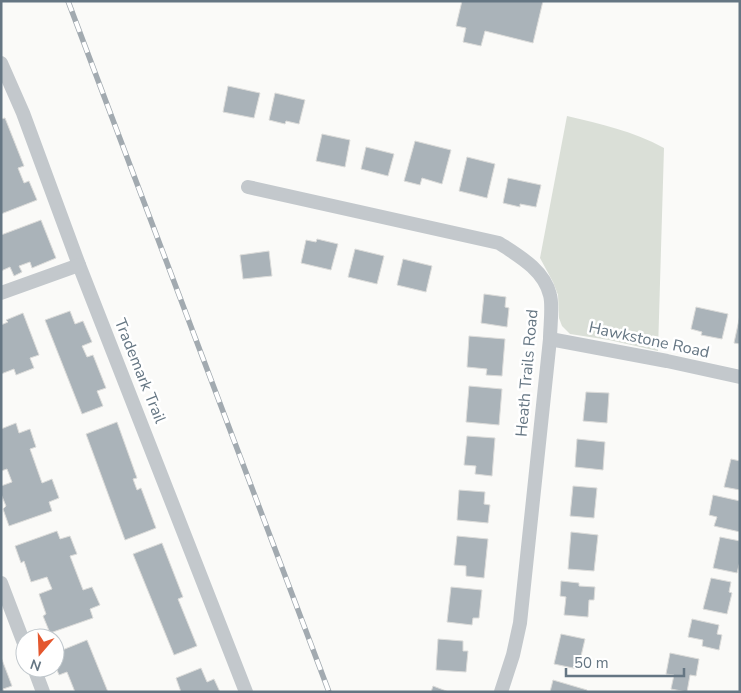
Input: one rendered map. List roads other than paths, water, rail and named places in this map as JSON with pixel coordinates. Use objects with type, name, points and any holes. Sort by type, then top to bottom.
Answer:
[{"type":"street","name":"Trademark Trail","points":[[1,62],[23,113],[79,265],[246,692]]},
{"type":"street","name":"Heath Trails Road","points":[[248,187],[499,243],[524,259],[540,274],[551,296],[550,339],[520,623],[513,655],[501,692]]},
{"type":"street","points":[[1,293],[79,265]]},
{"type":"street","name":"Hawkstone Road","points":[[550,339],[740,377]]},
{"type":"street","points":[[1,583],[6,613],[15,629]]},
{"type":"street","points":[[38,678],[43,692]]},
{"type":"railway","points":[[68,1],[329,692]]}]
